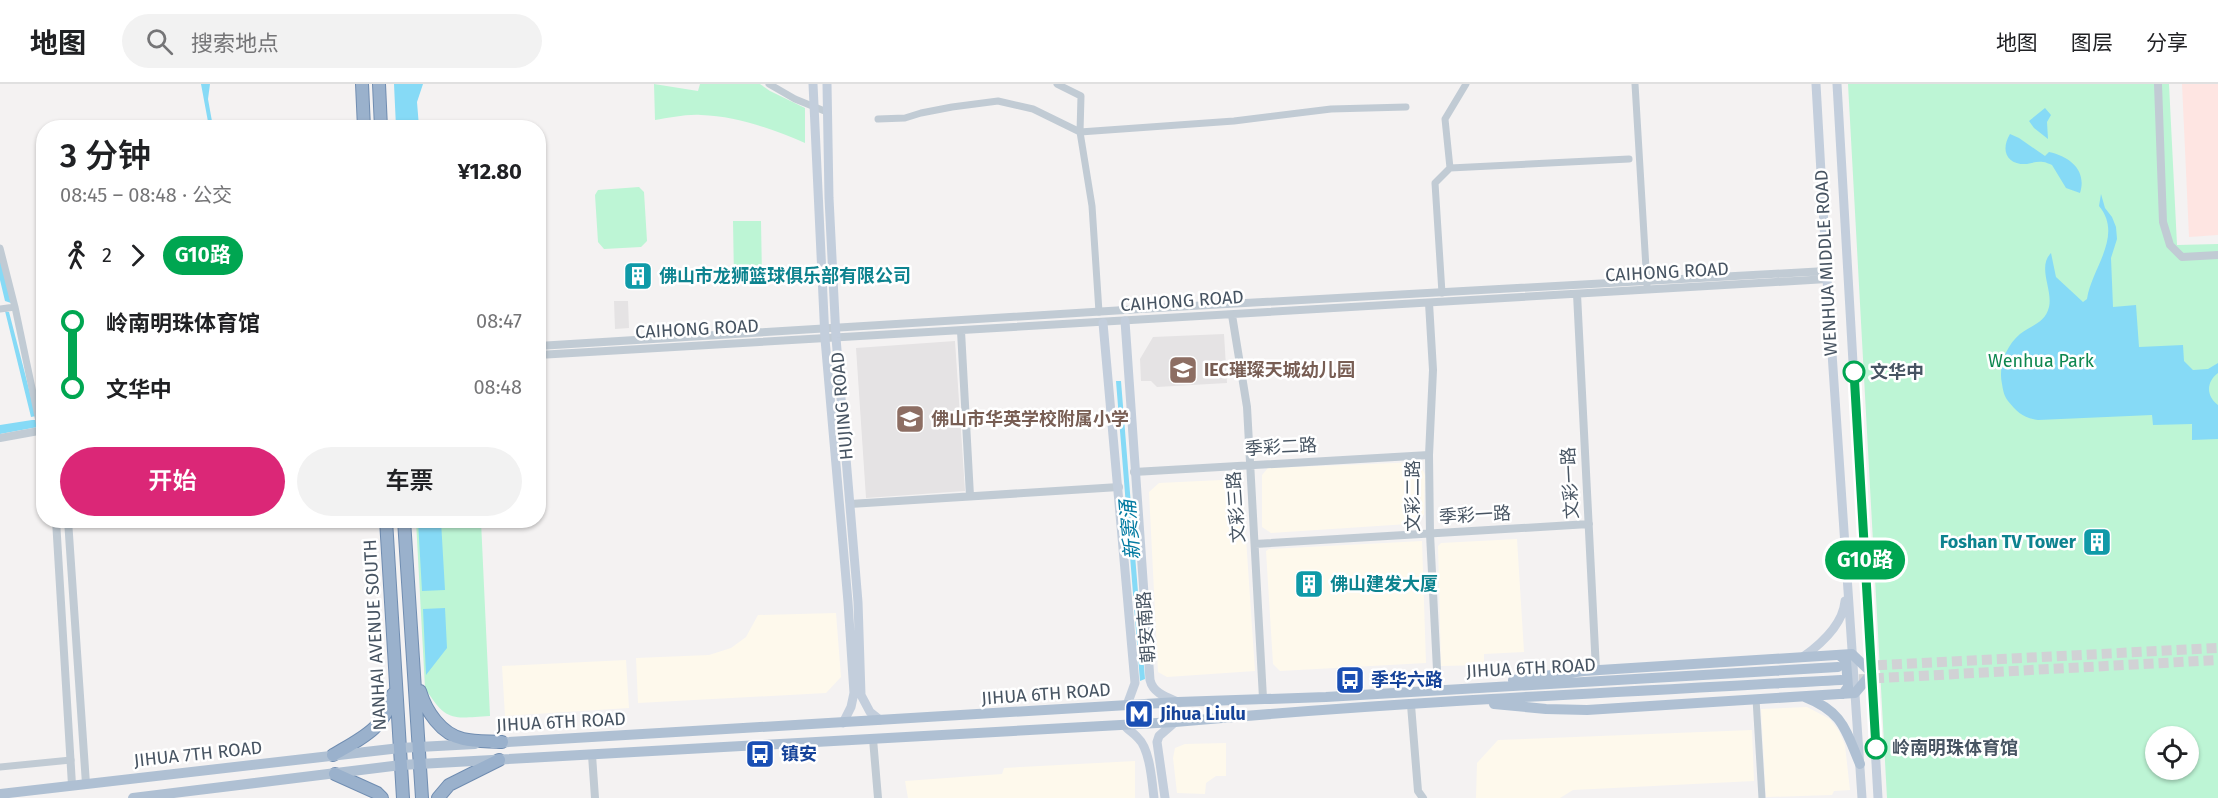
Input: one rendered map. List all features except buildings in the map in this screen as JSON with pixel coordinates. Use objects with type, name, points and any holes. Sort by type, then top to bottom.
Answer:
[{"type":"highway","points":[[362,84],[364,120]]},
{"type":"highway","points":[[380,84],[381,120]]},
{"type":"highway","name":"NANHAI AVENUE SOUTH","points":[[386,528],[403,798]]},
{"type":"highway","name":"NANHAI AVENUE SOUTH","points":[[405,528],[422,798]]},
{"type":"highway","points":[[414,674],[423,702],[435,722],[461,739],[502,742]]},
{"type":"highway","points":[[333,756],[361,739],[382,722],[392,702],[396,684]]},
{"type":"highway","points":[[438,798],[449,785],[499,760]]},
{"type":"highway","points":[[335,774],[382,798]]},
{"type":"main road","name":"HUJING ROAD","points":[[813,84],[824,334],[854,693],[851,707],[843,723]]},
{"type":"main road","name":"HUJING ROAD","points":[[827,84],[829,198],[836,333],[858,602],[861,695],[870,712],[880,720]]},
{"type":"main road","name":"WENHUA MIDDLE ROAD","points":[[1816,84],[1826,275],[1852,654],[1849,693],[1860,764],[1860,798]]},
{"type":"main road","name":"WENHUA MIDDLE ROAD","points":[[1837,84],[1878,798]]},
{"type":"main road","name":"朝安南路","points":[[1125,321],[1150,680],[1151,687],[1178,702]]},
{"type":"main road","name":"朝安南路","points":[[1103,323],[1111,388],[1134,678],[1134,687],[1126,705]]},
{"type":"main road","points":[[1111,388],[1117,375],[1122,375],[1129,384]]},
{"type":"main road","points":[[1803,657],[1819,645],[1835,626],[1845,609],[1847,587]]},
{"type":"main road","points":[[1472,688],[1537,676],[1596,670],[1852,654],[1872,673],[1849,693],[1568,710],[1514,707],[1473,700]]},
{"type":"main road","points":[[1839,655],[1846,661],[1849,693]]},
{"type":"main road","name":"JIHUA 6TH ROAD","points":[[399,748],[1178,702],[1838,667]]},
{"type":"main road","points":[[1134,678],[1136,686],[1142,689],[1147,687],[1150,680]]},
{"type":"main road","name":"JIHUA 6TH ROAD","points":[[420,764],[1175,722],[1473,700],[1841,680]]},
{"type":"main road","points":[[1802,696],[1832,711],[1842,723],[1860,764]]},
{"type":"main road","points":[[1164,798],[1157,742],[1159,736],[1175,722]]},
{"type":"main road","points":[[1124,725],[1140,738],[1144,747],[1154,798]]},
{"type":"main road","name":"JIHUA 7TH ROAD","points":[[0,794],[399,748]]},
{"type":"main road","name":"JIHUA 7TH ROAD","points":[[133,798],[420,764]]},
{"type":"street","points":[[770,84],[827,112]]},
{"type":"street","points":[[1057,84],[1082,96],[1080,132],[1092,206],[1103,323]]},
{"type":"street","points":[[1450,168],[1445,119],[1466,84]]},
{"type":"street","points":[[1635,84],[1647,286]]},
{"type":"street","points":[[2158,84],[2163,222],[2170,245],[2182,257],[2218,255]]},
{"type":"street","points":[[878,119],[905,118],[952,107],[998,101],[1034,109],[1080,132],[1234,121],[1331,109],[1407,107]]},
{"type":"street","points":[[1442,293],[1435,183],[1450,168],[1629,159]]},
{"type":"street","points":[[0,248],[7,308],[36,408]]},
{"type":"street","name":"CAIHONG ROAD","points":[[546,354],[1102,312],[1442,293],[1647,286],[1826,275]]},
{"type":"street","name":"CAIHONG ROAD","points":[[836,333],[961,331],[1103,323],[1577,294],[1647,286]]},
{"type":"street","name":"文彩一路","points":[[1577,294],[1596,670]]},
{"type":"street","name":"文彩二路","points":[[1429,303],[1433,370],[1429,455],[1430,534],[1438,689]]},
{"type":"street","points":[[1102,312],[1125,321]]},
{"type":"street","name":"文彩三路","points":[[1232,315],[1247,407],[1263,698]]},
{"type":"street","points":[[961,331],[970,496]]},
{"type":"street","name":"CAIHONG ROAD","points":[[546,346],[824,334]]},
{"type":"street","points":[[0,438],[36,433]]},
{"type":"street","name":"季彩二路","points":[[1134,472],[1429,455]]},
{"type":"street","points":[[850,504],[1119,487]]},
{"type":"street","name":"季彩一路","points":[[1255,544],[1589,524]]},
{"type":"street","points":[[56,528],[72,785]]},
{"type":"street","points":[[69,528],[86,784]]},
{"type":"street","points":[[1756,699],[1762,798]]},
{"type":"street","points":[[1411,705],[1418,791],[1423,798]]},
{"type":"street","points":[[873,739],[878,798]]},
{"type":"street","points":[[592,754],[595,798]]},
{"type":"street","points":[[0,768],[71,760]]},
{"type":"shaded area","points":[[2182,84],[2218,84],[2218,235],[2189,237]]},
{"type":"shaded area","points":[[614,301],[628,301],[629,328],[615,329]]},
{"type":"shaded area","name":"IEC璀璨天城幼儿园","points":[[1224,334],[1227,383],[1157,387],[1151,381],[1141,381],[1140,359],[1153,337]]},
{"type":"shaded area","name":"佛山市华英学校附属小学","points":[[955,341],[965,491],[866,498],[856,348]]},
{"type":"shaded area","points":[[1419,462],[1425,475],[1424,515],[1408,524],[1271,533],[1262,527],[1262,475],[1268,468]]},
{"type":"shaded area","points":[[1242,479],[1255,671],[1167,677],[1158,672],[1149,492],[1159,483]]},
{"type":"shaded area","points":[[1517,539],[1524,652],[1484,654],[1484,665],[1441,666],[1438,546],[1441,543]]},
{"type":"shaded area","points":[[1422,541],[1426,663],[1280,671],[1273,664],[1266,551],[1269,549]]},
{"type":"shaded area","points":[[836,613],[841,677],[826,693],[638,703],[636,658],[709,655],[731,648],[746,637],[758,615]]},
{"type":"shaded area","points":[[626,660],[629,708],[505,716],[502,666]]},
{"type":"shaded area","points":[[1807,707],[1830,719],[1839,731],[1845,745],[1850,790],[1834,791],[1832,795],[1766,797],[1761,709]]},
{"type":"shaded area","points":[[1752,730],[1754,781],[1573,790],[1560,798],[1476,798],[1477,763],[1498,740]]},
{"type":"shaded area","points":[[1226,743],[1226,776],[1216,776],[1206,783],[1205,794],[1177,793],[1173,758],[1175,748],[1185,744]]},
{"type":"shaded area","points":[[1135,761],[1135,798],[908,798],[905,781],[1002,774],[1004,768]]},
{"type":"green space","points":[[654,84],[698,91],[700,84],[760,84],[805,108],[805,143],[767,128],[728,118],[695,115],[655,120]]},
{"type":"green space","name":"Wenhua Park","points":[[1848,84],[2169,84],[2177,245],[2218,244],[2218,798],[1887,798]]},
{"type":"green space","points":[[639,187],[644,192],[647,241],[641,247],[604,249],[598,242],[595,195],[598,190]]},
{"type":"green space","points":[[733,221],[761,221],[762,278],[734,279]]},
{"type":"green space","points":[[416,528],[481,528],[490,716],[459,717],[445,713],[425,688]]},
{"type":"water","points":[[201,84],[210,84],[208,99],[212,120],[208,120]]},
{"type":"water","points":[[394,84],[423,84],[417,102],[418,120],[396,120]]},
{"type":"water","points":[[2045,108],[2051,115],[2047,122],[2048,139],[2029,121]]},
{"type":"water","points":[[2010,134],[2045,156],[2049,152],[2070,161],[2081,178],[2080,193],[2066,188],[2052,165],[2045,162],[2020,164],[2010,159],[2007,156],[2006,146]]},
{"type":"water","points":[[2101,194],[2105,208],[2116,227],[2117,239],[2111,258],[2113,307],[2136,305],[2139,347],[2183,345],[2184,361],[2193,370],[2208,369],[2218,363],[2218,373],[2211,381],[2209,389],[2211,397],[2218,405],[2218,439],[2192,440],[2192,424],[2153,425],[2152,415],[2033,419],[2017,411],[2003,391],[2001,370],[2007,350],[2020,334],[2044,317],[2049,307],[2045,265],[2051,253],[2056,277],[2083,302],[2087,299],[2107,241],[2106,217],[2099,206]]},
{"type":"water","points":[[0,258],[11,303],[5,301],[0,280]]},
{"type":"water","points":[[5,311],[9,312],[36,416],[31,417]]},
{"type":"water","name":"新窦涌","points":[[1116,381],[1121,381],[1145,679],[1140,681]]},
{"type":"water","points":[[36,420],[36,427],[0,434],[0,425]]},
{"type":"water","points":[[418,528],[441,528],[445,590],[422,591]]},
{"type":"water","points":[[445,608],[447,648],[426,675],[423,609]]},
{"type":"tunnel","points":[[1862,666],[2218,648]]},
{"type":"tunnel","points":[[1844,680],[2218,660]]},
{"type":"bus line","name":"G10路","points":[[1854,372],[1876,748]]},
{"type":"place","name":"佛山市龙狮篮球俱乐部有限公司","points":[[638,276]]},
{"type":"place","name":"IEC璀璨天城幼儿园","points":[[1183,370]]},
{"type":"place","name":"文华中","points":[[1854,372]]},
{"type":"place","name":"佛山市华英学校附属小学","points":[[910,419]]},
{"type":"place","name":"Foshan TV Tower","points":[[2097,542]]},
{"type":"place","name":"佛山建发大厦","points":[[1309,584]]},
{"type":"place","name":"季华六路","points":[[1350,680]]},
{"type":"place","name":"Jihua Liulu","points":[[1139,714]]},
{"type":"place","name":"岭南明珠体育馆","points":[[1876,748]]},
{"type":"place","name":"镇安","points":[[760,754]]}]
